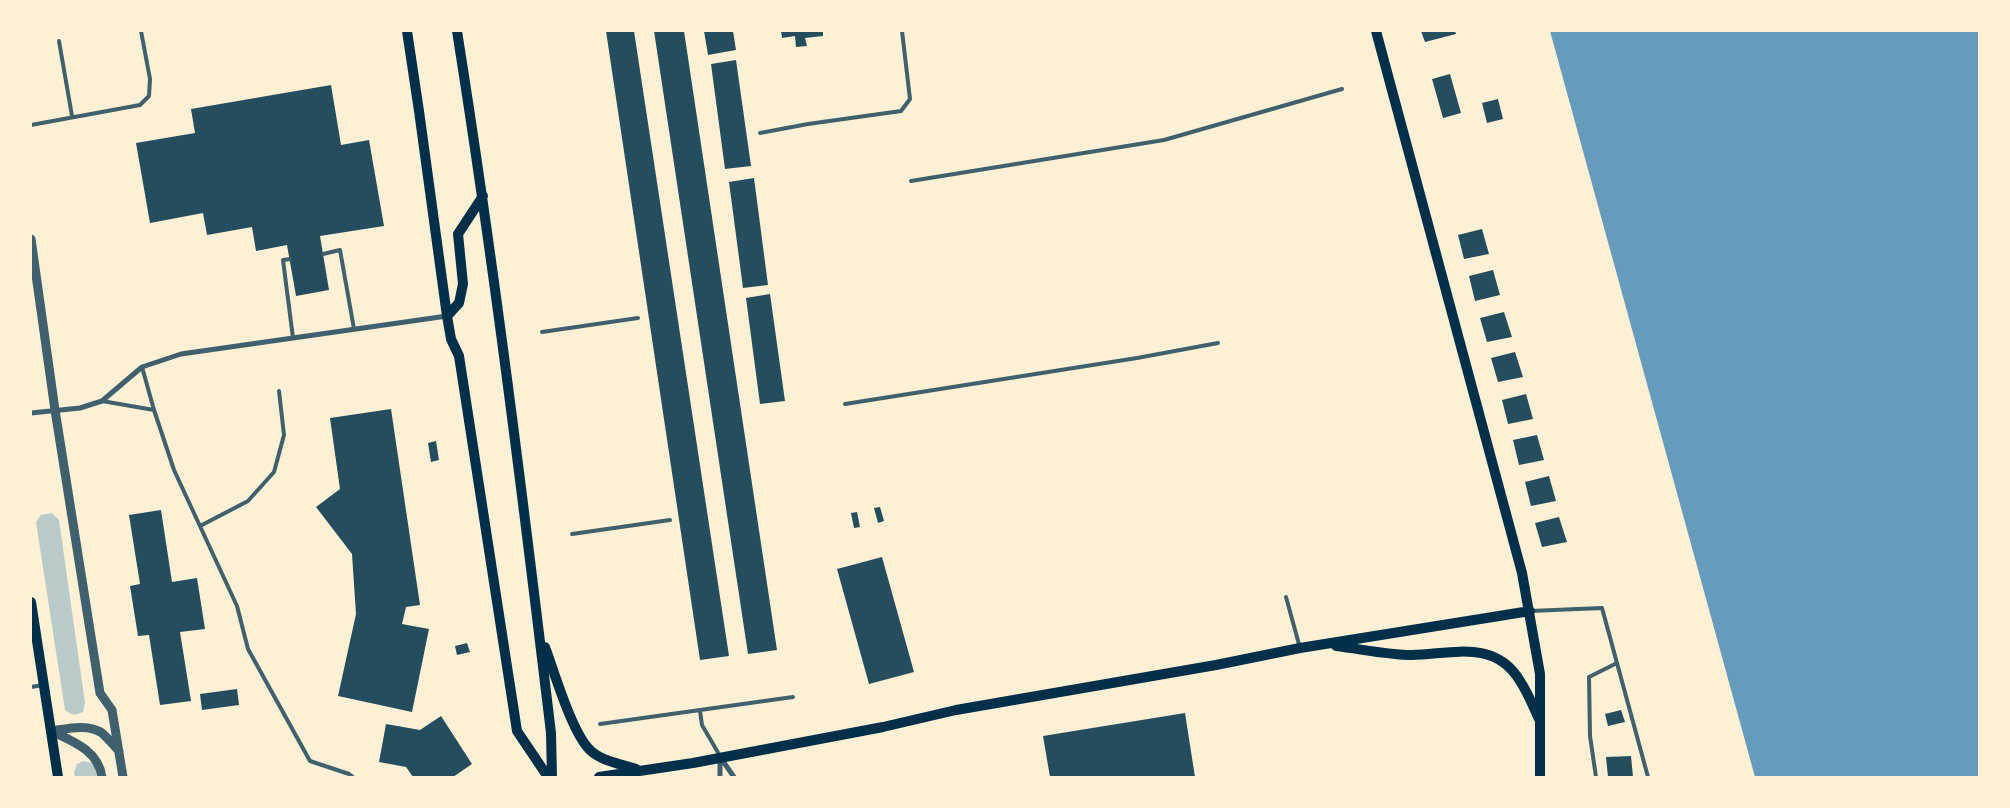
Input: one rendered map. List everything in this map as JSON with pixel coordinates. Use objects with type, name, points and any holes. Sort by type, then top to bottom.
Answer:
[{"type":"main road","points":[[407,31],[447,316],[451,339],[459,356],[517,731],[548,777]]},
{"type":"main road","points":[[457,31],[483,196],[552,733],[552,777]]},
{"type":"main road","points":[[1376,31],[1514,540],[1530,611],[1540,674],[1540,777]]},
{"type":"main road","points":[[447,316],[459,303],[463,284],[458,234],[483,196]]},
{"type":"main road","points":[[31,602],[58,777]]},
{"type":"main road","points":[[600,777],[693,763],[882,728],[956,710],[1206,667],[1300,648],[1530,611]]},
{"type":"main road","points":[[539,632],[575,727],[589,749],[602,758],[638,770]]},
{"type":"main road","points":[[1325,645],[1410,655],[1464,651],[1486,653],[1500,659],[1520,679],[1540,722]]},
{"type":"street","points":[[31,239],[55,410],[100,693],[112,710],[122,777]]},
{"type":"street","points":[[31,413],[80,408],[102,401],[142,367],[181,354],[447,316]]},
{"type":"street","points":[[50,731],[81,727],[94,729],[102,733],[119,751]]},
{"type":"street","points":[[50,731],[82,745],[97,762],[102,777]]},
{"type":"street","points":[[720,757],[720,777]]},
{"type":"street","points":[[720,757],[734,777]]},
{"type":"lane","points":[[31,125],[140,105],[149,96],[150,79],[141,31]]},
{"type":"lane","points":[[760,133],[901,111],[910,99],[902,31]]},
{"type":"lane","points":[[59,41],[72,116]]},
{"type":"lane","points":[[911,181],[1164,140],[1342,89]]},
{"type":"lane","points":[[323,254],[340,250],[354,329]]},
{"type":"lane","points":[[290,259],[283,260],[293,338]]},
{"type":"lane","points":[[542,332],[638,318]]},
{"type":"lane","points":[[846,404],[1137,358],[1218,343]]},
{"type":"lane","points":[[142,367],[174,470],[237,606],[248,649],[310,761],[353,777]]},
{"type":"lane","points":[[200,526],[248,501],[274,472],[284,435],[279,391]]},
{"type":"lane","points":[[102,401],[154,410]]},
{"type":"lane","points":[[572,534],[670,520]]},
{"type":"lane","points":[[1286,597],[1300,648]]},
{"type":"lane","points":[[1530,611],[1602,608],[1648,777]]},
{"type":"lane","points":[[1596,777],[1590,736],[1589,677],[1617,663]]},
{"type":"lane","points":[[31,687],[43,685]]},
{"type":"lane","points":[[600,724],[793,697]]},
{"type":"lane","points":[[700,711],[702,725],[720,757]]},
{"type":"shaded area","points":[[52,513],[59,520],[85,703],[83,712],[76,714],[65,710],[36,522],[41,515]]},
{"type":"shaded area","points":[[83,761],[92,763],[95,766],[97,777],[75,777],[74,772],[77,764]]},
{"type":"water","points":[[1550,31],[1979,31],[1979,777],[1755,777]]},
{"type":"building","points":[[606,31],[634,31],[729,656],[700,660]]},
{"type":"building","points":[[654,31],[684,31],[777,650],[748,654]]},
{"type":"building","points":[[704,31],[733,31],[736,50],[708,55]]},
{"type":"building","points":[[781,31],[823,31],[823,36],[805,38],[807,46],[796,47],[795,36],[782,38]]},
{"type":"building","points":[[1421,31],[1455,31],[1456,34],[1425,42]]},
{"type":"building","points":[[736,60],[751,166],[725,169],[711,64]]},
{"type":"building","points":[[1450,74],[1461,113],[1443,118],[1432,79]]},
{"type":"building","points":[[331,85],[341,145],[369,140],[384,226],[320,236],[329,290],[296,296],[287,245],[256,251],[252,227],[207,235],[203,213],[150,223],[136,143],[195,133],[191,109]]},
{"type":"building","points":[[1498,99],[1503,119],[1487,123],[1482,103]]},
{"type":"building","points":[[754,178],[768,285],[743,288],[729,182]]},
{"type":"building","points":[[1482,229],[1489,254],[1464,259],[1458,235]]},
{"type":"building","points":[[1493,270],[1500,295],[1475,301],[1469,276]]},
{"type":"building","points":[[770,294],[785,401],[760,404],[746,298]]},
{"type":"building","points":[[1504,312],[1512,337],[1487,342],[1480,318]]},
{"type":"building","points":[[1515,352],[1523,377],[1498,382],[1491,358]]},
{"type":"building","points":[[1526,394],[1533,419],[1508,424],[1502,400]]},
{"type":"building","points":[[391,409],[420,605],[406,607],[402,624],[429,629],[412,712],[338,696],[356,614],[352,554],[316,507],[340,489],[330,418]]},
{"type":"building","points":[[1537,435],[1544,460],[1519,465],[1513,440]]},
{"type":"building","points":[[436,441],[439,460],[431,462],[428,443]]},
{"type":"building","points":[[1549,476],[1556,501],[1531,506],[1525,482]]},
{"type":"building","points":[[880,507],[884,521],[878,523],[874,508]]},
{"type":"building","points":[[161,510],[172,582],[197,578],[205,629],[180,632],[191,701],[160,705],[149,635],[138,636],[130,586],[140,584],[129,515]]},
{"type":"building","points":[[857,512],[860,527],[854,528],[851,513]]},
{"type":"building","points":[[1559,517],[1567,542],[1542,547],[1535,523]]},
{"type":"building","points":[[882,557],[914,672],[869,684],[837,569]]},
{"type":"building","points":[[467,643],[470,652],[457,655],[455,646]]},
{"type":"building","points":[[237,689],[239,705],[202,710],[200,694]]},
{"type":"building","points":[[1621,710],[1625,722],[1608,726],[1605,714]]},
{"type":"building","points":[[1185,713],[1195,777],[1050,777],[1043,736]]},
{"type":"building","points":[[441,716],[472,764],[453,777],[413,777],[406,767],[379,762],[386,724],[420,730]]},
{"type":"building","points":[[1631,756],[1633,777],[1608,777],[1606,757]]}]
